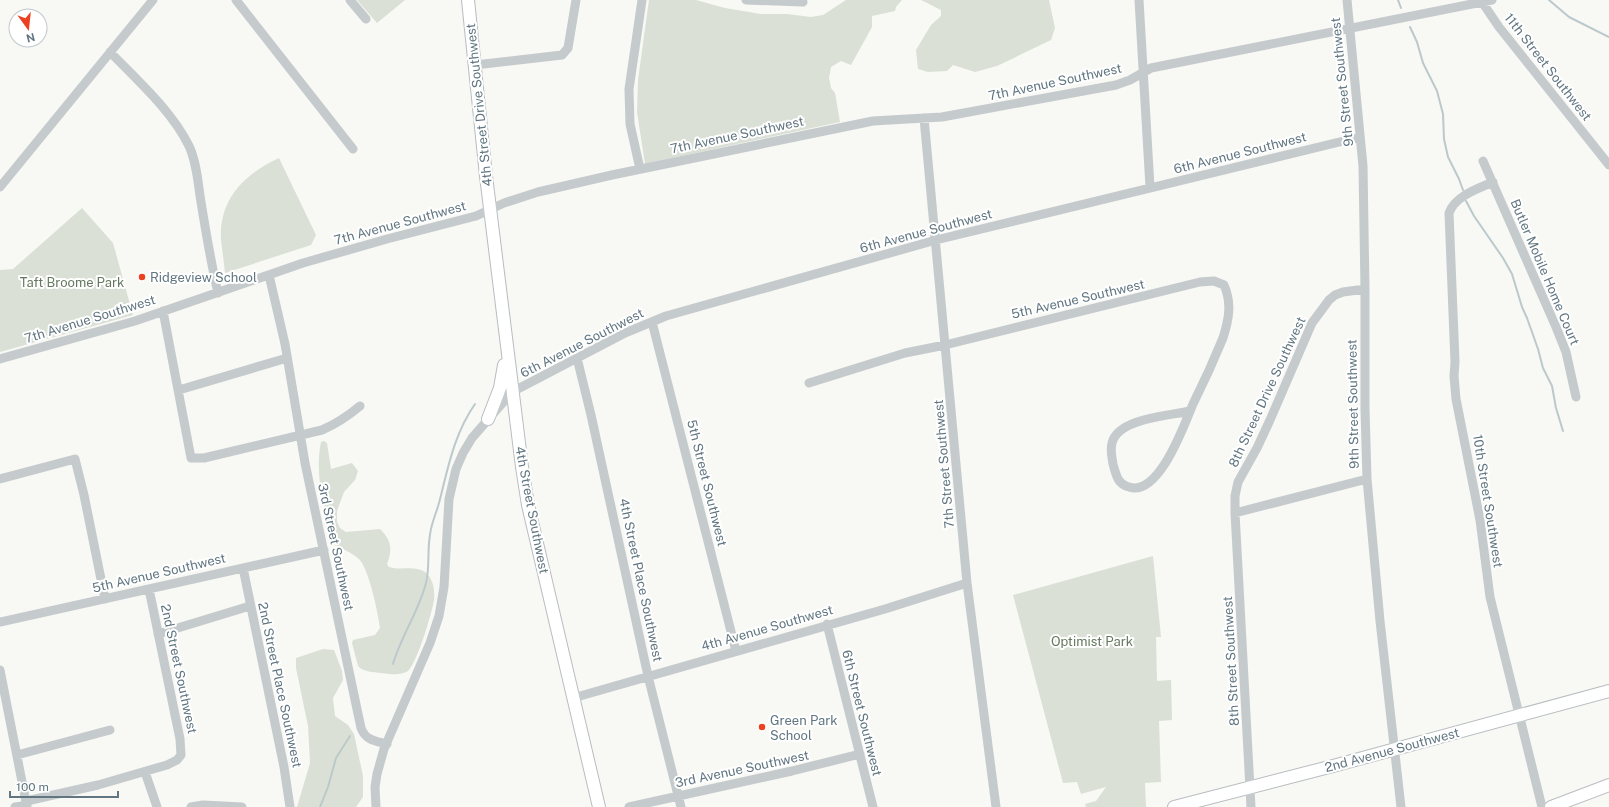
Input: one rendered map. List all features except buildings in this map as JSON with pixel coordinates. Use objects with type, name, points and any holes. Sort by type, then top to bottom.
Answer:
[{"type":"main road","name":"4th Street Drive Southwest","points":[[468,0],[490,210]]},
{"type":"main road","name":"4th Street Southwest","points":[[490,210],[512,392],[528,505],[598,807]]},
{"type":"main road","points":[[488,419],[502,380],[506,336]]},
{"type":"main road","name":"2nd Avenue Southwest","points":[[1174,807],[1609,691]]},
{"type":"main road","points":[[1551,807],[1609,785]]},
{"type":"street","points":[[0,187],[153,0]]},
{"type":"street","points":[[236,0],[353,148]]},
{"type":"street","points":[[350,0],[366,19]]},
{"type":"street","points":[[475,65],[562,55],[568,48],[576,0]]},
{"type":"street","points":[[640,169],[630,124],[629,89],[642,0]]},
{"type":"street","points":[[746,0],[802,2]]},
{"type":"street","points":[[1139,0],[1150,187]]},
{"type":"street","name":"9th Street Southwest","points":[[1347,0],[1363,166],[1365,289],[1364,409],[1367,479],[1380,621],[1401,807]]},
{"type":"street","name":"7th Avenue Southwest","points":[[0,359],[120,325],[303,263],[386,239],[476,216],[504,203],[538,192],[640,169],[873,121],[924,118],[978,111],[1116,85],[1130,80],[1143,71],[1151,68],[1230,51],[1350,29],[1492,0]]},
{"type":"street","name":"11th Street Southwest","points":[[1482,2],[1499,28],[1609,165]]},
{"type":"street","points":[[110,52],[164,109],[183,134],[189,147],[196,170],[218,293]]},
{"type":"street","name":"7th Street Southwest","points":[[924,118],[967,583],[996,807]]},
{"type":"street","name":"6th Avenue Southwest","points":[[512,392],[624,333],[652,322],[936,240],[1150,187],[1184,181],[1360,137]]},
{"type":"street","name":"Butler Mobile Home Court","points":[[1483,161],[1566,352],[1576,397]]},
{"type":"street","name":"10th Street Southwest","points":[[1493,182],[1460,198],[1453,205],[1449,220],[1455,385],[1480,520],[1490,597],[1542,807]]},
{"type":"street","name":"3rd Street Southwest","points":[[269,275],[287,358],[300,436],[362,728],[366,737],[369,739],[387,744]]},
{"type":"street","name":"5th Avenue Southwest","points":[[809,383],[905,353],[945,345],[1200,282],[1214,281],[1224,285],[1229,307],[1228,321],[1216,355],[1181,435],[1170,455],[1151,481],[1145,486],[1134,489],[1124,486],[1119,482],[1116,476],[1111,451],[1112,442],[1116,434],[1133,423],[1190,412]]},
{"type":"street","name":"8th Street Drive Southwest","points":[[1235,513],[1235,496],[1238,482],[1257,448],[1312,323],[1329,300],[1335,295],[1343,292],[1365,289]]},
{"type":"street","points":[[163,311],[191,458],[204,458],[322,430],[336,424],[360,406]]},
{"type":"street","name":"5th Street Southwest","points":[[652,322],[736,651]]},
{"type":"street","points":[[179,390],[287,358]]},
{"type":"street","name":"4th Street Place Southwest","points":[[577,358],[591,415],[648,676],[681,807]]},
{"type":"street","points":[[376,807],[375,787],[377,774],[387,744],[430,643],[439,616],[444,587],[449,499],[456,469],[469,443],[512,392]]},
{"type":"street","points":[[0,480],[75,460],[86,501],[105,599]]},
{"type":"street","points":[[1235,513],[1367,479]]},
{"type":"street","name":"8th Street Southwest","points":[[1235,513],[1251,807]]},
{"type":"street","name":"5th Avenue Southwest","points":[[0,622],[324,550]]},
{"type":"street","name":"2nd Street Place Southwest","points":[[243,568],[284,767],[290,807]]},
{"type":"street","name":"4th Avenue Southwest","points":[[573,698],[827,624],[885,609],[967,583]]},
{"type":"street","name":"2nd Street Southwest","points":[[145,772],[171,764],[181,755],[180,739],[149,589]]},
{"type":"street","points":[[158,634],[250,606]]},
{"type":"street","name":"6th Street Southwest","points":[[827,624],[873,807]]},
{"type":"street","points":[[0,670],[27,805]]},
{"type":"street","points":[[17,755],[110,730]]},
{"type":"street","name":"3rd Avenue Southwest","points":[[629,807],[827,763],[860,754]]},
{"type":"street","points":[[15,807],[27,805],[31,800],[98,785],[145,772],[157,807]]},
{"type":"street","points":[[191,807],[203,805],[242,807]]},
{"type":"green space","points":[[357,0],[405,0],[377,23]]},
{"type":"green space","points":[[649,0],[696,0],[725,8],[761,14],[787,14],[811,17],[823,15],[846,0],[902,0],[896,7],[895,11],[872,16],[872,27],[851,65],[841,61],[831,67],[829,78],[831,88],[835,93],[840,122],[645,164],[637,112],[638,80]]},
{"type":"green space","points":[[921,0],[1049,0],[1055,28],[1051,40],[997,66],[975,72],[953,65],[947,71],[928,72],[918,69],[916,50],[931,25],[941,16],[941,10]]},
{"type":"green space","points":[[279,158],[316,235],[311,245],[225,273],[221,239],[224,211],[236,189],[245,180],[267,164]]},
{"type":"green space","name":"Taft Broome Park","points":[[82,208],[113,243],[133,315],[0,352],[0,270],[13,269]]},
{"type":"green space","points":[[324,441],[327,443],[331,469],[352,463],[358,471],[355,480],[344,492],[337,511],[337,522],[340,528],[346,532],[380,529],[387,537],[390,545],[390,554],[387,564],[389,567],[421,570],[428,575],[432,581],[434,588],[434,600],[427,626],[416,658],[412,666],[405,673],[395,674],[372,672],[366,671],[358,666],[352,643],[353,640],[375,635],[380,628],[372,592],[363,564],[359,559],[344,549],[334,545],[324,506],[320,481],[319,455],[321,442]]},
{"type":"green space","name":"Optimist Park","points":[[1153,556],[1161,637],[1156,637],[1157,681],[1171,680],[1172,720],[1159,721],[1161,782],[1145,783],[1146,807],[1086,807],[1085,804],[1096,801],[1106,787],[1081,794],[1077,782],[1063,783],[1013,595]]},
{"type":"green space","points":[[323,649],[334,650],[342,671],[343,680],[333,698],[335,716],[348,725],[354,734],[363,776],[363,797],[356,807],[297,807],[310,763],[308,726],[296,668],[296,658]]},
{"type":"waterway","points":[[1398,0],[1401,8]]},
{"type":"waterway","points":[[1549,0],[1569,17],[1609,37]]},
{"type":"waterway","points":[[1410,27],[1417,42],[1423,63],[1437,91],[1443,114],[1444,139],[1448,157],[1463,190]]},
{"type":"waterway","points":[[1466,201],[1474,216],[1503,258],[1512,274],[1522,307],[1538,349],[1543,368],[1552,386],[1556,408],[1563,431]]},
{"type":"waterway","points":[[393,664],[396,654],[415,614],[426,583],[432,523],[439,503],[452,452],[462,427],[475,404]]},
{"type":"waterway","points":[[320,807],[328,787],[336,758],[350,736]]},
{"type":"place","name":"Ridgeview School","points":[[142,277]]},
{"type":"place","name":"Green Park School","points":[[762,727]]}]
